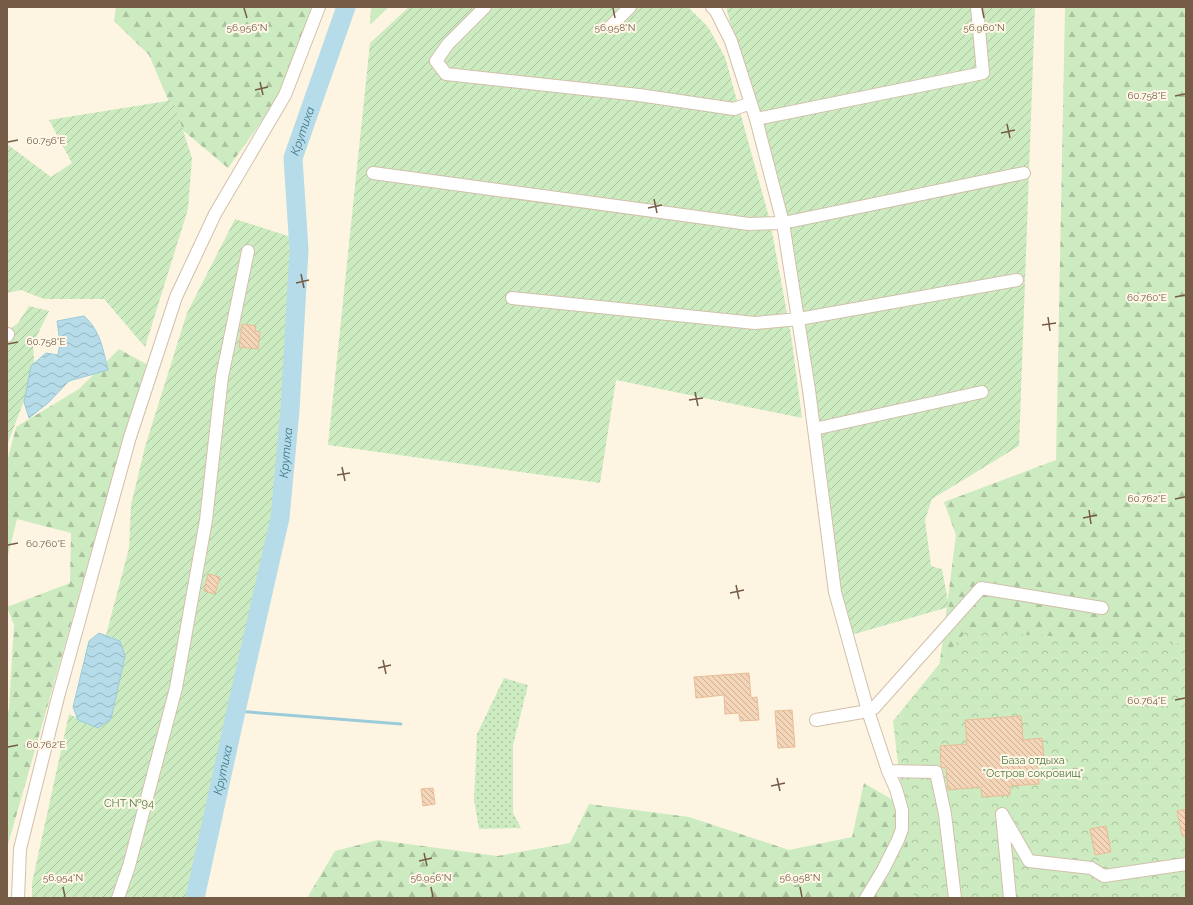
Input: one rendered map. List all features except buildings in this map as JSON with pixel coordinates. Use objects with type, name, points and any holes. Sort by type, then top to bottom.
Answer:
[{"type":"street","points":[[18,898],[20,849],[58,697],[130,437],[176,298],[215,214],[285,95],[319,7]]},
{"type":"street","points":[[485,7],[448,44],[436,61],[446,74],[639,95],[734,109],[751,103]]},
{"type":"street","points":[[610,28],[630,7]]},
{"type":"street","points":[[712,7],[716,11],[731,41],[756,119],[783,223],[799,319],[835,592],[868,711],[902,810],[902,829],[898,840],[883,870],[866,898]]},
{"type":"street","points":[[756,119],[983,73],[976,7]]},
{"type":"street","points":[[373,173],[749,224],[783,223],[1024,173]]},
{"type":"street","points":[[118,898],[129,866],[176,688],[206,520],[222,377],[248,251]]},
{"type":"street","points":[[512,298],[755,323],[799,319],[1017,280]]},
{"type":"street","points":[[814,429],[982,392]]},
{"type":"street","points":[[816,720],[868,711],[874,708],[980,588],[1102,608]]},
{"type":"street","points":[[888,771],[936,772],[945,814],[956,898]]},
{"type":"street","points":[[1010,898],[1002,814],[1029,861],[1090,868],[1104,876],[1186,864]]},
{"type":"green space","points":[[116,7],[313,7],[277,100],[228,168],[180,128],[149,55],[114,21]]},
{"type":"green space","points":[[371,7],[389,7],[370,25]]},
{"type":"green space","points":[[409,7],[688,7],[708,27],[725,57],[770,221],[791,335],[802,418],[616,380],[600,483],[328,445],[370,43]]},
{"type":"green space","points":[[726,7],[1035,7],[1019,446],[932,499],[925,520],[931,566],[942,569],[949,607],[851,635],[836,583],[789,240]]},
{"type":"green space","points":[[1065,7],[1186,7],[1186,898],[935,700],[956,535],[944,502],[1056,460]]},
{"type":"green space","points":[[173,100],[192,158],[188,209],[145,347],[104,299],[44,299],[21,290],[7,293],[7,144],[51,177],[72,163],[49,120]]},
{"type":"green space","name":"СНТ №94","points":[[235,219],[294,238],[279,510],[187,898],[32,898],[32,883],[69,714],[98,728],[111,719],[125,656],[120,641],[106,635],[129,548],[131,505],[145,447],[187,313]]},
{"type":"green space","points":[[29,306],[49,311],[33,344],[35,372],[7,445],[7,332],[18,323]]},
{"type":"green space","points":[[119,349],[148,365],[94,543],[7,848],[7,716],[9,708],[14,625],[7,607],[70,583],[71,533],[17,519],[7,559],[7,462],[16,427],[79,389]]},
{"type":"green space","name":"База отдыха \"Остров сокровищ\"","points":[[966,631],[1186,644],[1186,898],[914,898],[893,721]]},
{"type":"green space","points":[[504,678],[528,685],[513,745],[513,813],[521,828],[479,829],[474,800],[477,734]]},
{"type":"green space","points":[[864,783],[920,816],[958,898],[307,898],[335,851],[378,840],[497,856],[570,843],[589,804],[689,817],[789,850],[852,837]]},
{"type":"water","points":[[84,316],[94,327],[102,347],[108,370],[69,381],[48,403],[29,418],[24,402],[31,366],[46,353],[58,355],[60,342],[57,321]]},
{"type":"water","points":[[99,633],[120,641],[125,656],[111,719],[98,728],[78,720],[73,707],[89,641]]},
{"type":"waterway","name":"Крутиха","points":[[195,898],[280,518],[290,410],[299,250],[293,158],[346,7]]},
{"type":"waterway","points":[[236,711],[401,724]]}]
